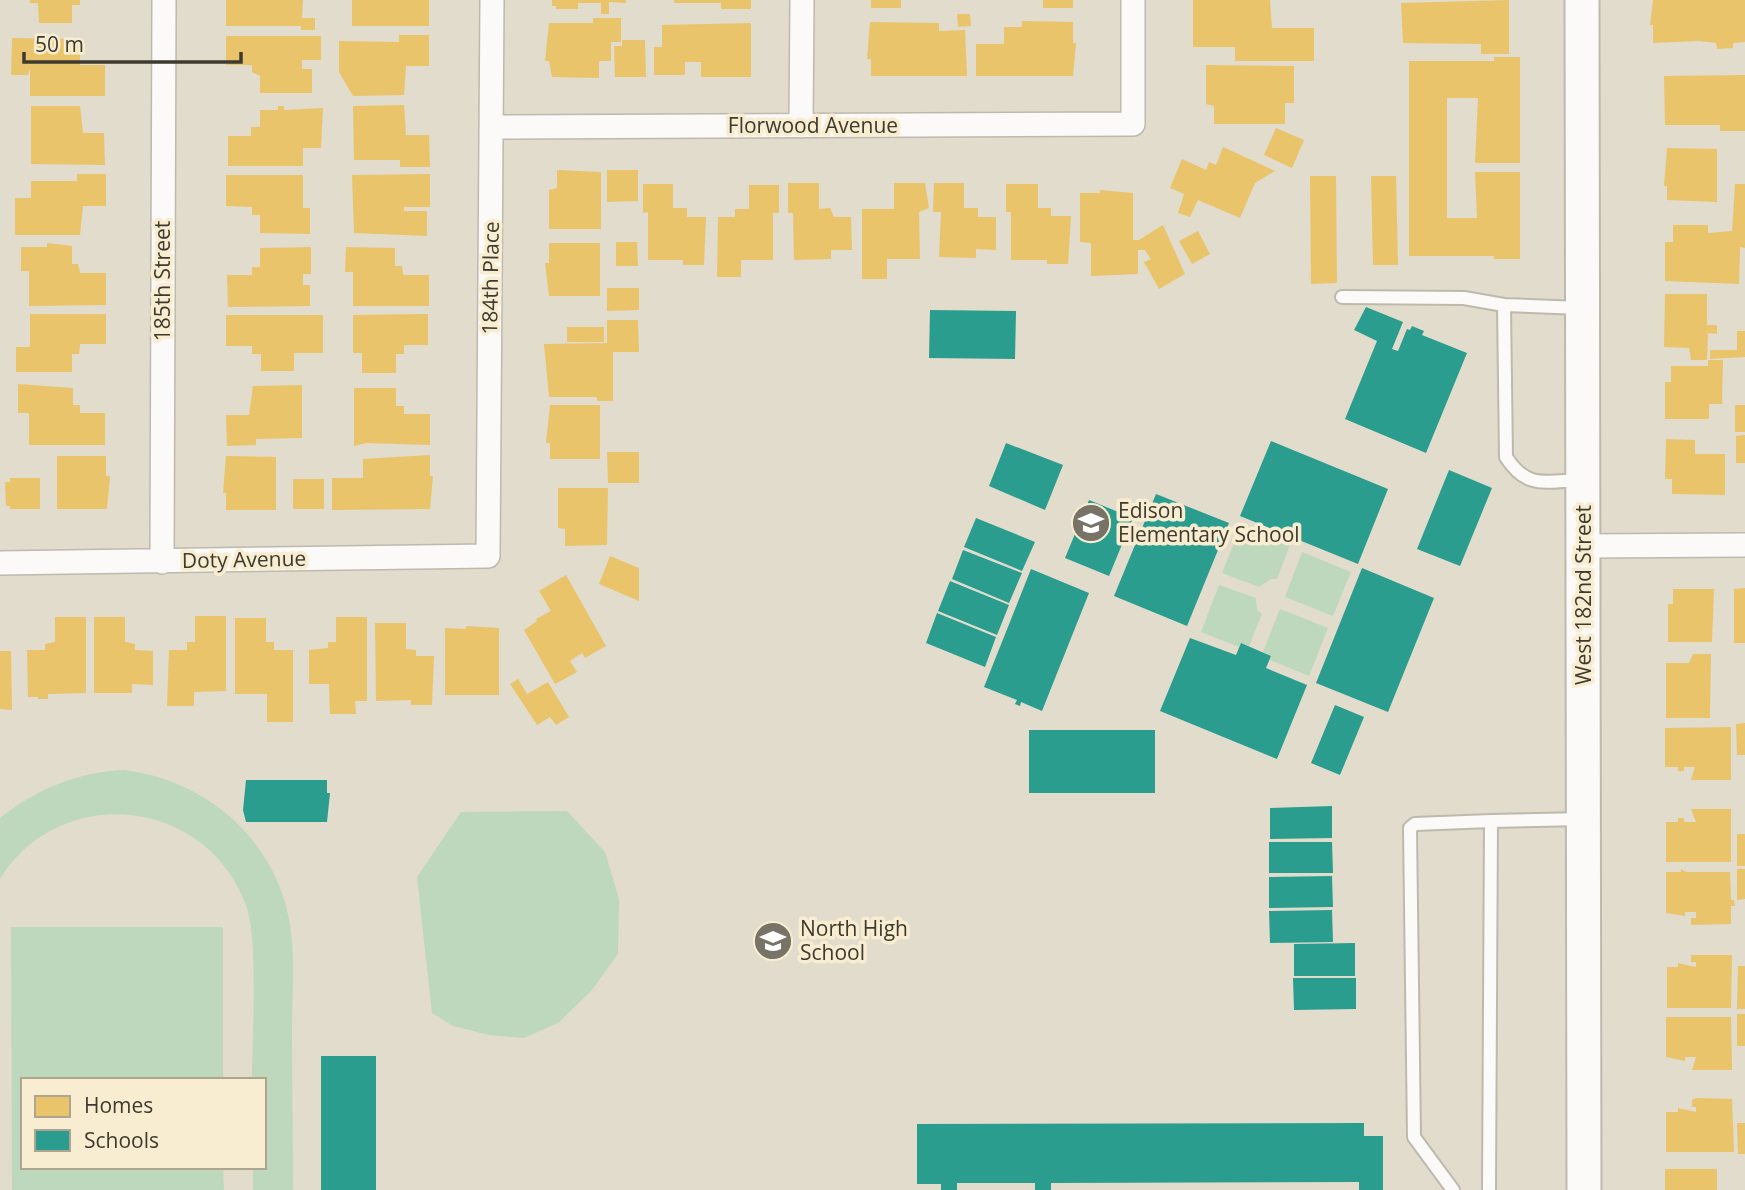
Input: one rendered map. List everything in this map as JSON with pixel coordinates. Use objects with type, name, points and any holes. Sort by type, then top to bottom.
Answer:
[{"type":"main road","name":"West 182nd Street","points":[[1582,0],[1584,1190]]},
{"type":"street","name":"185th Street","points":[[162,562],[164,0]]},
{"type":"street","name":"184th Place","points":[[488,556],[492,0]]},
{"type":"street","points":[[802,0],[802,126]]},
{"type":"street","name":"Florwood Avenue","points":[[492,127],[1133,124],[1133,0]]},
{"type":"street","points":[[1585,546],[1745,545]]},
{"type":"street","name":"Doty Avenue","points":[[0,563],[488,556]]},
{"type":"lane","points":[[1342,297],[1464,298],[1504,305],[1584,308]]},
{"type":"lane","points":[[1504,305],[1506,457],[1517,475],[1532,481],[1584,480]]},
{"type":"lane","points":[[1453,1190],[1414,1137],[1410,828],[1416,824],[1584,819]]},
{"type":"lane","points":[[1489,1190],[1491,821]]},
{"type":"green space","points":[[1241,526],[1290,545],[1277,579],[1271,579],[1259,587],[1222,573]]},
{"type":"green space","points":[[1302,552],[1351,572],[1333,616],[1285,597]]},
{"type":"green space","points":[[1219,585],[1256,598],[1257,610],[1262,614],[1249,646],[1241,643],[1239,647],[1201,632]]},
{"type":"green space","points":[[1280,609],[1328,628],[1309,676],[1270,660],[1271,656],[1263,652]]},
{"type":"green space","points":[[124,770],[154,776],[182,786],[208,800],[251,838],[281,889],[289,919],[293,960],[293,1190],[253,1190],[253,1169],[266,1169],[266,1078],[252,1078],[254,965],[250,921],[246,905],[226,869],[199,842],[166,824],[130,815],[94,816],[58,827],[26,848],[0,879],[0,818],[28,799],[58,784],[107,771]]},
{"type":"green space","points":[[567,811],[605,852],[619,899],[618,954],[592,990],[558,1023],[524,1038],[489,1035],[453,1026],[432,1013],[417,877],[461,812]]},
{"type":"green space","points":[[11,927],[223,927],[223,1078],[21,1078],[21,1169],[223,1169],[224,1190],[12,1190]]},
{"type":"building: Homes","points":[[30,0],[80,0],[80,5],[72,5],[72,23],[39,23],[38,3],[30,3]]},
{"type":"building: Homes","points":[[226,0],[303,0],[302,18],[315,18],[315,30],[301,30],[301,26],[226,26]]},
{"type":"building: Homes","points":[[352,0],[429,0],[429,26],[352,26]]},
{"type":"building: Homes","points":[[552,0],[626,0],[626,3],[609,2],[609,14],[601,14],[601,3],[578,3],[578,9],[556,9],[556,6],[552,6]]},
{"type":"building: Homes","points":[[674,0],[751,0],[751,9],[721,9],[721,3],[674,3]]},
{"type":"building: Homes","points":[[871,0],[901,0],[901,8],[871,8]]},
{"type":"building: Homes","points":[[1043,0],[1073,0],[1073,8],[1043,8]]},
{"type":"building: Homes","points":[[1193,0],[1270,0],[1272,28],[1314,28],[1314,61],[1235,61],[1235,47],[1193,47]]},
{"type":"building: Homes","points":[[1509,0],[1509,54],[1481,54],[1481,44],[1403,43],[1401,3]]},
{"type":"building: Homes","points":[[1653,0],[1745,0],[1745,42],[1733,43],[1733,48],[1717,49],[1716,43],[1699,41],[1653,43],[1653,25],[1650,25]]},
{"type":"building: Homes","points":[[957,14],[970,14],[971,26],[958,27]]},
{"type":"building: Homes","points":[[593,18],[621,18],[621,42],[611,42],[611,61],[599,61],[599,78],[552,77],[549,61],[545,61],[549,23],[593,23]]},
{"type":"building: Homes","points":[[1022,21],[1073,22],[1073,43],[1076,43],[1073,76],[976,76],[976,44],[1004,44],[1004,27],[1022,27]]},
{"type":"building: Homes","points":[[870,22],[939,23],[939,31],[965,30],[967,76],[871,76],[871,59],[867,59]]},
{"type":"building: Homes","points":[[751,23],[751,77],[701,77],[701,62],[685,62],[685,75],[654,75],[654,47],[662,47],[662,25]]},
{"type":"building: Homes","points":[[399,35],[429,35],[429,66],[406,66],[404,95],[353,96],[339,72],[339,41],[399,42]]},
{"type":"building: Homes","points":[[226,36],[321,36],[321,60],[302,60],[302,69],[312,69],[312,93],[260,93],[260,76],[252,72],[252,65],[226,65]]},
{"type":"building: Homes","points":[[12,38],[80,39],[80,65],[105,65],[105,96],[30,96],[30,68],[28,75],[11,75]]},
{"type":"building: Homes","points":[[622,40],[645,40],[646,77],[615,77],[614,46],[622,46]]},
{"type":"building: Homes","points":[[1494,57],[1520,57],[1520,163],[1475,163],[1478,98],[1447,98],[1447,218],[1477,218],[1475,172],[1520,172],[1520,259],[1494,259],[1494,256],[1409,256],[1409,61],[1494,61]]},
{"type":"building: Homes","points":[[1206,65],[1294,66],[1294,103],[1285,103],[1285,124],[1214,124],[1214,106],[1206,104]]},
{"type":"building: Homes","points":[[1745,75],[1745,131],[1720,131],[1720,125],[1665,125],[1664,76]]},
{"type":"building: Homes","points":[[404,105],[406,135],[429,135],[430,167],[400,167],[400,160],[354,160],[353,106]]},
{"type":"building: Homes","points":[[31,106],[80,106],[83,133],[104,133],[105,165],[31,164]]},
{"type":"building: Homes","points":[[278,106],[284,106],[284,110],[323,108],[321,148],[303,148],[303,166],[228,166],[228,136],[251,136],[251,127],[260,127],[260,110],[278,110]]},
{"type":"building: Homes","points":[[1276,128],[1304,140],[1292,168],[1264,155]]},
{"type":"building: Homes","points":[[1223,147],[1275,171],[1255,183],[1240,218],[1198,200],[1190,217],[1178,213],[1184,194],[1170,188],[1182,159],[1206,170],[1209,162],[1216,165]]},
{"type":"building: Homes","points":[[1667,148],[1717,149],[1717,202],[1667,200],[1667,186],[1664,186]]},
{"type":"building: Homes","points":[[557,170],[601,172],[601,229],[549,229],[549,190],[557,188]]},
{"type":"building: Homes","points":[[607,170],[638,170],[638,201],[607,202]]},
{"type":"building: Homes","points":[[77,174],[106,174],[106,206],[83,206],[80,235],[15,235],[15,198],[31,198],[31,181],[77,181]]},
{"type":"building: Homes","points":[[430,174],[430,207],[404,207],[404,211],[427,211],[427,236],[354,233],[352,175]]},
{"type":"building: Homes","points":[[226,175],[303,175],[303,208],[310,208],[310,234],[260,233],[260,215],[252,215],[252,207],[226,206]]},
{"type":"building: Homes","points":[[1310,176],[1336,176],[1337,283],[1311,284]]},
{"type":"building: Homes","points":[[1371,176],[1396,176],[1398,265],[1373,265]]},
{"type":"building: Homes","points":[[788,183],[819,183],[819,209],[830,208],[834,217],[851,217],[852,250],[831,250],[831,259],[794,260],[793,213],[788,213]]},
{"type":"building: Homes","points":[[894,183],[925,183],[929,208],[919,212],[920,259],[887,259],[887,279],[862,279],[862,209],[894,209]]},
{"type":"building: Homes","points":[[934,183],[964,183],[964,208],[978,208],[978,217],[996,217],[996,250],[976,249],[976,258],[939,257],[941,212],[933,212]]},
{"type":"building: Homes","points":[[643,184],[673,184],[673,208],[687,208],[687,217],[706,217],[704,265],[683,265],[683,260],[648,260],[648,212],[643,213]]},
{"type":"building: Homes","points":[[1006,184],[1038,184],[1038,208],[1051,208],[1051,216],[1071,216],[1068,264],[1047,264],[1047,260],[1011,260],[1011,212],[1006,212]]},
{"type":"building: Homes","points":[[1735,184],[1745,184],[1745,248],[1740,247],[1739,284],[1665,281],[1665,242],[1673,242],[1673,225],[1708,225],[1708,233],[1732,231]]},
{"type":"building: Homes","points":[[749,185],[779,185],[779,213],[773,213],[773,260],[741,260],[741,277],[717,277],[718,217],[735,217],[735,209],[749,209]]},
{"type":"building: Homes","points":[[1100,190],[1133,193],[1133,240],[1139,240],[1163,225],[1185,274],[1159,289],[1144,262],[1151,259],[1145,250],[1138,250],[1138,274],[1091,276],[1091,243],[1080,242],[1080,193],[1100,193]]},
{"type":"building: Homes","points":[[1198,231],[1210,254],[1192,264],[1179,241]]},
{"type":"building: Homes","points":[[616,242],[637,242],[638,266],[616,266]]},
{"type":"building: Homes","points":[[47,243],[72,246],[72,264],[78,264],[80,273],[106,273],[106,305],[29,306],[29,271],[21,271],[21,247],[47,247]]},
{"type":"building: Homes","points":[[549,243],[600,243],[600,296],[549,296],[545,263],[549,263]]},
{"type":"building: Homes","points":[[311,247],[311,274],[303,274],[303,285],[310,285],[310,306],[228,307],[227,275],[252,275],[252,267],[260,267],[260,248]]},
{"type":"building: Homes","points":[[346,247],[395,248],[395,266],[402,266],[403,275],[429,275],[429,306],[353,306],[353,272],[345,272]]},
{"type":"building: Homes","points":[[607,288],[639,288],[639,310],[607,311]]},
{"type":"building: Homes","points":[[1665,294],[1707,294],[1707,325],[1717,325],[1717,334],[1708,333],[1707,360],[1691,360],[1689,348],[1664,347]]},
{"type":"building: Homes","points":[[30,314],[106,314],[106,344],[80,344],[79,354],[72,354],[72,372],[16,372],[16,347],[30,347]]},
{"type":"building: Homes","points":[[428,314],[428,345],[404,345],[404,354],[396,354],[396,373],[362,373],[362,353],[353,353],[353,315]]},
{"type":"building: Homes","points":[[226,315],[323,315],[323,353],[294,353],[294,371],[261,371],[261,354],[252,354],[252,346],[226,346]]},
{"type":"building: Homes","points":[[607,320],[638,320],[639,352],[613,352],[613,401],[597,401],[597,397],[549,397],[544,344],[607,343]]},
{"type":"building: Homes","points":[[567,327],[604,327],[604,342],[567,342]]},
{"type":"building: Homes","points":[[1737,331],[1745,331],[1745,357],[1710,359],[1710,350],[1737,350]]},
{"type":"building: Homes","points":[[1708,360],[1723,360],[1722,404],[1709,404],[1709,419],[1665,419],[1665,382],[1671,382],[1671,366],[1708,366]]},
{"type":"building: Homes","points":[[18,384],[73,388],[73,405],[80,405],[80,413],[105,413],[105,445],[29,445],[29,413],[18,413]]},
{"type":"building: Homes","points":[[302,385],[302,438],[256,439],[256,445],[227,446],[226,415],[249,415],[253,386]]},
{"type":"building: Homes","points":[[354,388],[396,388],[396,406],[404,406],[404,414],[430,414],[430,445],[367,443],[354,446]]},
{"type":"building: Homes","points":[[550,405],[600,405],[600,459],[550,459],[550,443],[546,443]]},
{"type":"building: Homes","points":[[1735,405],[1745,405],[1745,432],[1735,432]]},
{"type":"building: Homes","points":[[1745,435],[1745,463],[1736,463],[1736,436]]},
{"type":"building: Homes","points":[[1666,439],[1695,440],[1695,454],[1725,454],[1725,495],[1672,494],[1672,479],[1665,479]]},
{"type":"building: Homes","points":[[607,452],[639,452],[639,483],[608,483]]},
{"type":"building: Homes","points":[[430,455],[430,476],[433,476],[430,509],[332,510],[332,478],[363,478],[363,459]]},
{"type":"building: Homes","points":[[57,456],[106,456],[106,476],[110,476],[107,509],[57,509]]},
{"type":"building: Homes","points":[[226,456],[276,457],[276,510],[226,510],[226,493],[223,493]]},
{"type":"building: Homes","points":[[10,478],[40,478],[40,509],[10,509],[10,506],[6,506],[5,482],[10,482]]},
{"type":"building: Homes","points":[[293,479],[324,479],[324,509],[293,509]]},
{"type":"building: Homes","points":[[558,488],[608,488],[607,545],[565,546],[565,529],[558,528]]},
{"type":"building: Homes","points":[[610,556],[639,568],[639,601],[599,584]]},
{"type":"building: Homes","points":[[566,575],[606,646],[585,658],[582,653],[570,661],[577,672],[555,684],[524,630],[551,611],[539,591]]},
{"type":"building: Homes","points":[[1745,588],[1745,643],[1734,643],[1734,589]]},
{"type":"building: Homes","points":[[1673,589],[1714,589],[1712,642],[1668,642],[1668,604],[1673,604]]},
{"type":"building: Homes","points":[[195,616],[226,616],[226,691],[194,692],[194,706],[167,706],[169,650],[187,650],[187,642],[195,642]]},
{"type":"building: Homes","points":[[55,617],[86,617],[86,693],[48,694],[48,699],[28,697],[27,650],[45,650],[45,644],[55,642]]},
{"type":"building: Homes","points":[[94,617],[125,617],[125,642],[135,644],[135,650],[153,651],[153,685],[132,684],[132,693],[94,693]]},
{"type":"building: Homes","points":[[336,617],[367,617],[367,701],[355,701],[356,714],[330,714],[329,684],[309,684],[309,650],[328,648],[328,642],[336,642]]},
{"type":"building: Homes","points":[[235,618],[266,618],[266,642],[274,642],[274,650],[293,650],[293,722],[267,722],[267,694],[235,694]]},
{"type":"building: Homes","points":[[375,623],[406,623],[406,649],[416,650],[416,656],[434,656],[432,705],[411,705],[411,700],[376,701]]},
{"type":"building: Homes","points":[[466,626],[499,628],[499,695],[445,695],[445,628],[466,629]]},
{"type":"building: Homes","points":[[0,651],[11,651],[12,710],[0,709]]},
{"type":"building: Homes","points":[[1693,654],[1711,654],[1710,718],[1666,718],[1666,663],[1689,663]]},
{"type":"building: Homes","points":[[518,679],[527,694],[548,682],[569,717],[556,725],[550,717],[537,725],[510,684]]},
{"type":"building: Homes","points":[[1745,723],[1745,755],[1737,755],[1736,724]]},
{"type":"building: Homes","points":[[1731,727],[1731,780],[1691,780],[1695,767],[1684,767],[1684,771],[1678,771],[1678,767],[1665,767],[1665,728]]},
{"type":"building: Homes","points":[[1691,809],[1731,809],[1731,862],[1666,862],[1666,822],[1678,822],[1678,818],[1684,818],[1684,822],[1696,822]]},
{"type":"building: Homes","points":[[1737,834],[1745,834],[1745,866],[1737,866]]},
{"type":"building: Homes","points":[[1681,869],[1686,872],[1730,872],[1731,900],[1734,900],[1735,906],[1731,906],[1731,924],[1691,925],[1691,918],[1696,918],[1696,912],[1685,912],[1685,916],[1666,913],[1666,872],[1681,872]]},
{"type":"building: Homes","points":[[1737,869],[1745,869],[1745,899],[1737,900]]},
{"type":"building: Homes","points":[[1691,955],[1732,955],[1731,1008],[1667,1008],[1667,967],[1678,967],[1678,963],[1696,967],[1696,962],[1691,962]]},
{"type":"building: Homes","points":[[1738,966],[1745,966],[1745,1009],[1737,1009]]},
{"type":"building: Homes","points":[[1737,1014],[1745,1014],[1745,1046],[1737,1046]]},
{"type":"building: Homes","points":[[1666,1017],[1731,1017],[1732,1070],[1692,1070],[1696,1057],[1685,1057],[1685,1061],[1666,1057]]},
{"type":"building: Homes","points":[[1732,1099],[1734,1152],[1666,1152],[1666,1112],[1678,1112],[1678,1108],[1696,1112],[1696,1107],[1692,1107],[1692,1100]]},
{"type":"building: Homes","points":[[1737,1123],[1745,1123],[1745,1154],[1738,1154]]},
{"type":"building: Homes","points":[[1665,1169],[1717,1169],[1717,1190],[1665,1190]]},
{"type":"building: Schools","points":[[1366,307],[1403,322],[1392,349],[1398,351],[1407,329],[1410,330],[1412,326],[1424,331],[1422,335],[1467,353],[1426,453],[1345,419],[1377,341],[1354,330]]},
{"type":"building: Schools","points":[[930,310],[1016,311],[1015,359],[929,358]]},
{"type":"building: Schools","points":[[1271,441],[1388,489],[1358,564],[1240,516]]},
{"type":"building: Schools","points":[[1006,443],[1063,465],[1045,510],[989,486]]},
{"type":"building: Schools","points":[[1449,470],[1492,488],[1460,566],[1417,549]]},
{"type":"building: Schools","points":[[1156,494],[1229,523],[1187,626],[1114,596]]},
{"type":"building: Schools","points":[[1089,500],[1133,518],[1109,576],[1065,558]]},
{"type":"building: Schools","points":[[976,518],[1035,542],[1022,571],[964,547]]},
{"type":"building: Schools","points":[[963,550],[1022,573],[1009,603],[952,579]]},
{"type":"building: Schools","points":[[1362,568],[1434,598],[1388,712],[1316,683]]},
{"type":"building: Schools","points":[[1031,569],[1089,593],[1042,711],[1021,702],[1020,706],[1015,704],[1017,700],[984,687]]},
{"type":"building: Schools","points":[[950,581],[1009,605],[997,635],[938,611]]},
{"type":"building: Schools","points":[[937,613],[996,637],[985,667],[926,643]]},
{"type":"building: Schools","points":[[1190,638],[1236,655],[1241,643],[1271,656],[1266,668],[1307,685],[1277,759],[1160,711]]},
{"type":"building: Schools","points":[[1335,705],[1364,717],[1340,775],[1311,763]]},
{"type":"building: Schools","points":[[1029,730],[1155,730],[1155,793],[1029,793]]},
{"type":"building: Schools","points":[[246,780],[327,780],[327,793],[330,793],[327,822],[246,822],[243,810]]},
{"type":"building: Schools","points":[[1332,806],[1332,838],[1270,839],[1270,808]]},
{"type":"building: Schools","points":[[1269,842],[1332,842],[1333,873],[1269,873]]},
{"type":"building: Schools","points":[[1332,876],[1333,907],[1269,908],[1269,877]]},
{"type":"building: Schools","points":[[1332,910],[1333,942],[1270,943],[1269,911]]},
{"type":"building: Schools","points":[[1355,943],[1355,976],[1294,976],[1294,944]]},
{"type":"building: Schools","points":[[1293,978],[1356,978],[1356,1009],[1294,1010]]},
{"type":"building: Schools","points":[[321,1056],[376,1056],[376,1190],[321,1190]]},
{"type":"building: Schools","points":[[1364,1123],[1364,1136],[1383,1136],[1383,1190],[1359,1190],[1359,1182],[1051,1183],[1051,1190],[1035,1190],[1035,1183],[957,1183],[957,1190],[941,1190],[941,1184],[917,1184],[917,1124]]},
{"type":"place","name":"Edison Elementary School","points":[[1091,523]]},
{"type":"place","name":"North High School","points":[[773,941]]}]
